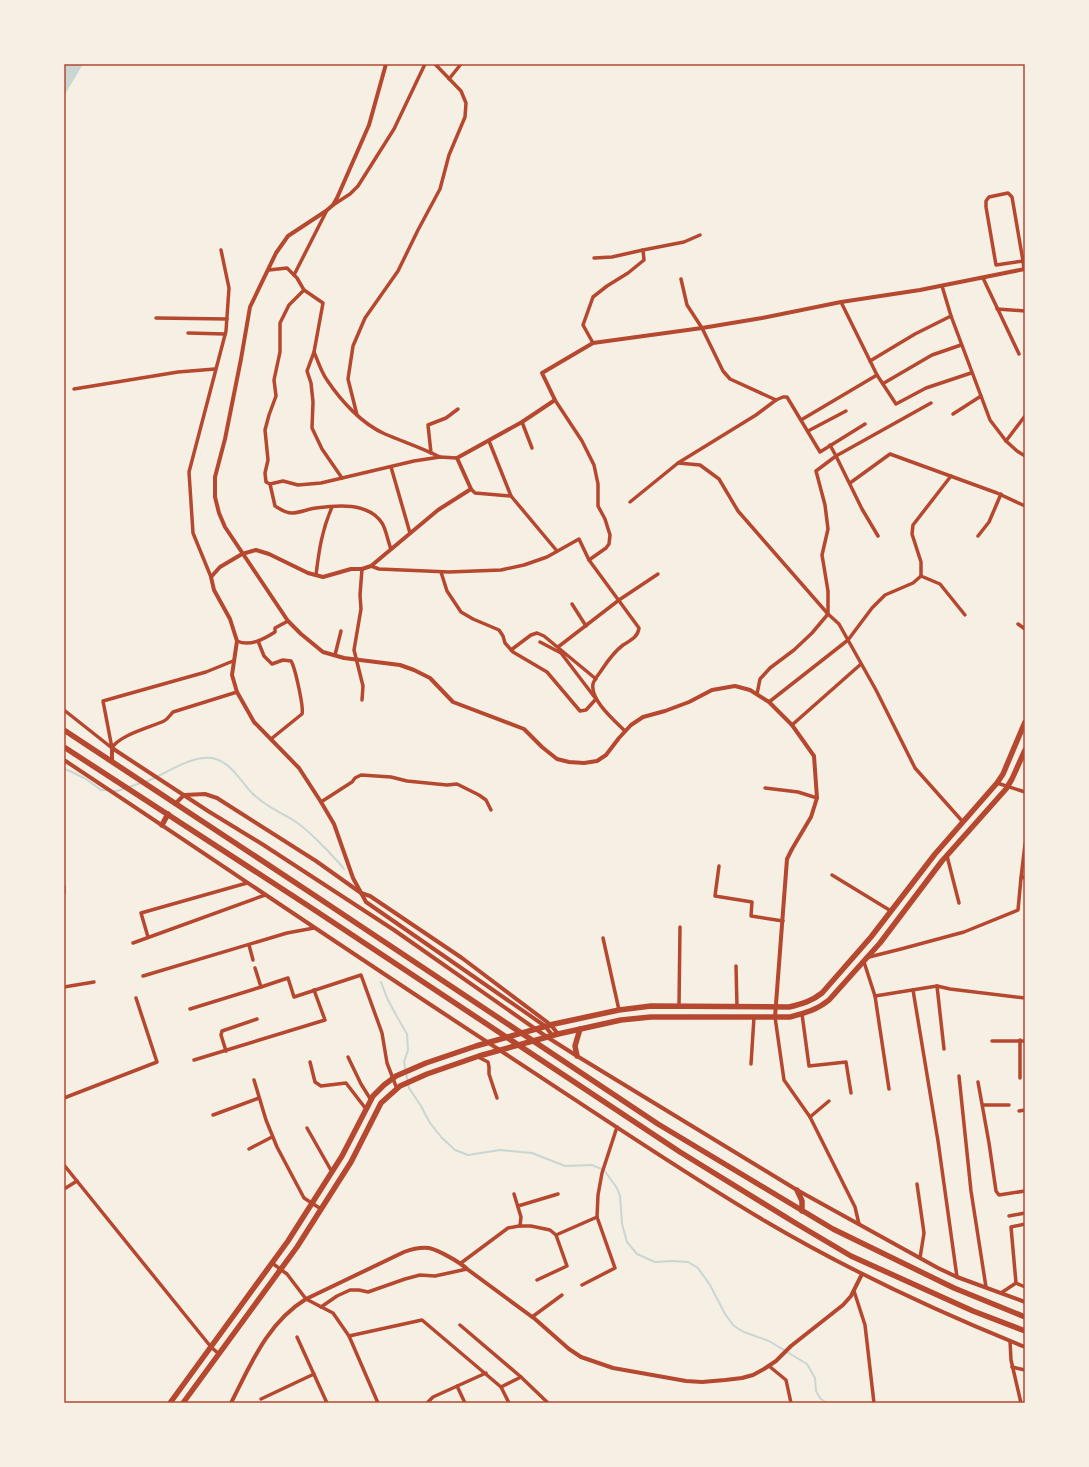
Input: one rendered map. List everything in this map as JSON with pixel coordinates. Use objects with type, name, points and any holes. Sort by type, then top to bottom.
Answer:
[{"type":"main road","points":[[170,1403],[272,1263],[312,1203],[354,1135],[371,1100],[384,1085],[394,1077],[409,1069],[487,1042],[545,1026],[620,1010],[651,1006],[794,1006],[815,998],[872,937],[934,854],[997,783],[1003,774],[1025,722]]},
{"type":"main road","points":[[64,730],[658,1124],[833,1229],[954,1288],[1025,1317]]},
{"type":"main road","points":[[64,747],[310,907],[680,1152],[851,1256],[973,1311],[1025,1330]]},
{"type":"main road","points":[[183,1403],[296,1247],[351,1162],[382,1103],[399,1087],[478,1056],[552,1035],[639,1017],[790,1017],[820,1007],[830,1000],[866,959],[947,856],[1007,787],[1025,750]]},
{"type":"main road","points":[[162,825],[168,814]]},
{"type":"main road","points":[[857,953],[866,959]]},
{"type":"main road","points":[[577,1056],[575,1046],[580,1029]]},
{"type":"main road","points":[[797,1190],[802,1201],[802,1211]]},
{"type":"street","points":[[333,205],[338,198],[369,125],[386,64]]},
{"type":"street","points":[[425,64],[394,129],[358,186],[350,194],[288,236],[276,254],[250,307],[242,359],[225,439],[215,477],[215,497],[219,513],[224,526],[288,621],[323,652],[357,660],[400,665],[430,678],[453,702],[524,729],[542,747],[557,759],[569,762],[584,763],[597,761],[606,755],[631,725],[643,717],[689,702],[712,690],[735,686],[750,690],[769,702],[792,725],[814,756],[817,798],[811,817],[787,859],[775,1017],[784,1080],[810,1117],[855,1207],[859,1224]]},
{"type":"street","points":[[357,414],[348,379],[353,346],[365,318],[398,271],[440,189],[449,155],[465,117],[466,103],[460,91],[435,64]]},
{"type":"street","points":[[449,79],[461,64]]},
{"type":"street","points":[[589,560],[606,548],[609,544],[610,535],[606,519],[598,506],[598,484],[594,465],[582,441],[556,400],[542,373],[593,343],[762,318],[842,302],[942,286],[1024,269],[1023,261],[1012,198],[1008,193],[989,197],[986,201],[986,207],[996,266],[1023,261]]},
{"type":"street","points":[[294,275],[326,211]]},
{"type":"street","points":[[594,258],[612,257],[684,242],[700,235]]},
{"type":"street","points":[[221,250],[229,288],[227,319],[225,334],[190,472],[193,533],[211,577],[214,590],[230,619],[237,641],[232,675],[237,692],[254,722],[299,768],[334,824],[353,878],[366,902],[545,1026],[552,1035],[577,1056],[797,1190],[956,1277],[1025,1302]]},
{"type":"street","points":[[593,343],[583,325],[593,298],[607,286],[628,273],[644,260],[643,250]]},
{"type":"street","points":[[269,270],[287,268],[298,278],[304,290],[323,303],[314,352],[307,371],[311,383],[313,402],[312,428],[322,450],[342,478]]},
{"type":"street","points":[[982,278],[1019,354]]},
{"type":"street","points":[[681,279],[687,305],[702,328],[723,371],[730,379],[776,400]]},
{"type":"street","points":[[942,286],[971,373],[990,420],[1006,441],[1025,456]]},
{"type":"street","points":[[304,290],[289,305],[280,323],[280,352],[274,380],[276,396],[268,415],[265,430],[268,460],[265,473],[266,482],[270,484],[275,506],[284,511],[292,513],[316,508],[346,506],[362,508],[382,523],[391,549]]},
{"type":"street","points":[[842,302],[877,375],[884,383],[896,404],[926,388],[971,373]]},
{"type":"street","points":[[997,309],[1025,311]]},
{"type":"street","points":[[870,361],[916,334],[951,316]]},
{"type":"street","points":[[156,318],[227,319]]},
{"type":"street","points":[[188,333],[225,334]]},
{"type":"street","points":[[884,383],[932,355],[961,344]]},
{"type":"street","points":[[314,352],[326,379],[348,406],[368,424],[384,434],[419,447],[440,457]]},
{"type":"street","points":[[74,389],[178,372],[215,369]]},
{"type":"street","points":[[801,420],[877,375]]},
{"type":"street","points":[[953,414],[981,396]]},
{"type":"street","points":[[630,502],[678,463],[783,397],[787,397],[820,452],[865,424]]},
{"type":"street","points":[[270,484],[283,481],[298,485],[313,484],[440,457],[457,458],[522,422],[556,400]]},
{"type":"street","points":[[757,694],[760,679],[770,668],[794,650],[812,633],[828,614],[828,591],[822,555],[828,529],[825,505],[816,471],[836,456],[931,403]]},
{"type":"street","points":[[431,453],[428,425],[446,418],[458,409]]},
{"type":"street","points":[[808,432],[846,411]]},
{"type":"street","points":[[1006,441],[1025,416]]},
{"type":"street","points":[[522,422],[532,448]]},
{"type":"street","points":[[489,441],[511,496],[557,551]]},
{"type":"street","points":[[830,445],[862,509],[878,536]]},
{"type":"street","points":[[850,483],[890,454],[1001,494],[1025,506]]},
{"type":"street","points":[[457,458],[471,489],[475,493],[511,496]]},
{"type":"street","points":[[678,463],[700,465],[719,479],[738,511],[828,614],[839,624],[914,768],[963,822]]},
{"type":"street","points":[[391,467],[410,533]]},
{"type":"street","points":[[769,702],[848,640],[872,608],[885,595],[913,583],[921,576],[921,562],[912,534],[913,524],[951,476]]},
{"type":"street","points":[[211,577],[220,566],[242,554],[256,550],[308,573],[316,575],[327,576],[351,569],[362,569],[371,566],[438,510],[471,489]]},
{"type":"street","points":[[978,536],[989,522],[1001,494]]},
{"type":"street","points":[[316,575],[318,552],[324,525],[332,507]]},
{"type":"street","points":[[371,566],[379,570],[442,572],[501,570],[524,565],[547,557],[579,539],[589,560],[639,628],[636,636],[619,648],[611,656],[593,683],[593,690],[596,699]]},
{"type":"street","points":[[362,569],[360,596],[361,609],[354,650],[364,686],[362,700]]},
{"type":"street","points":[[442,572],[447,591],[461,612],[499,630],[505,643],[511,650],[547,672],[580,711],[586,710],[596,699]]},
{"type":"street","points":[[558,647],[619,600],[658,574]]},
{"type":"street","points":[[921,576],[940,584],[965,615]]},
{"type":"street","points":[[572,604],[586,626]]},
{"type":"street","points":[[237,641],[243,644],[258,642],[274,632],[275,628],[288,621]]},
{"type":"street","points":[[1018,624],[1025,629]]},
{"type":"street","points":[[334,655],[341,631]]},
{"type":"street","points":[[511,650],[531,635],[537,634],[544,636],[596,679]]},
{"type":"street","points":[[258,642],[264,656],[272,664],[283,660],[291,661],[295,670],[303,711],[302,714],[271,739]]},
{"type":"street","points":[[540,642],[561,653],[601,706],[625,732]]},
{"type":"street","points":[[112,761],[112,748],[103,701],[206,672],[233,661]]},
{"type":"street","points":[[792,725],[861,664]]},
{"type":"street","points":[[112,748],[126,737],[166,720],[173,712],[237,692]]},
{"type":"street","points":[[64,710],[112,748],[145,770],[394,930],[537,1029],[552,1035]]},
{"type":"street","points":[[64,760],[499,1050],[767,1222],[862,1274],[910,1298],[1025,1347]]},
{"type":"street","points":[[320,802],[361,775],[391,777],[407,781],[447,785],[457,784],[486,800],[491,810]]},
{"type":"street","points":[[997,783],[1025,792]]},
{"type":"street","points":[[765,788],[798,792],[817,798]]},
{"type":"street","points":[[175,804],[184,795],[205,794],[217,798],[310,857],[361,893],[370,896],[462,958],[551,1025],[552,1035]]},
{"type":"street","points":[[890,1089],[866,959],[964,932],[1018,910],[1023,878],[1025,844]]},
{"type":"street","points":[[947,856],[959,903]]},
{"type":"street","points":[[719,866],[715,896],[752,902],[751,916],[783,920]]},
{"type":"street","points":[[832,875],[891,910]]},
{"type":"street","points":[[148,937],[141,913],[247,883]]},
{"type":"street","points":[[64,887],[64,893]]},
{"type":"street","points":[[133,943],[265,895]]},
{"type":"street","points":[[679,1006],[680,927]]},
{"type":"street","points":[[143,976],[287,933],[314,928]]},
{"type":"street","points":[[603,938],[620,1010]]},
{"type":"street","points":[[249,945],[254,960]]},
{"type":"street","points":[[736,966],[737,1006]]},
{"type":"street","points":[[255,968],[260,987]]},
{"type":"street","points":[[190,1009],[288,978],[294,997],[361,975],[382,1033],[387,1063],[399,1087]]},
{"type":"street","points":[[64,987],[94,982]]},
{"type":"street","points":[[874,996],[937,986],[950,989],[1025,998]]},
{"type":"street","points":[[937,986],[944,1049]]},
{"type":"street","points":[[194,1060],[325,1020],[314,990]]},
{"type":"street","points":[[913,990],[938,1141],[956,1277]]},
{"type":"street","points":[[64,1098],[157,1062],[136,998]]},
{"type":"street","points":[[802,1014],[810,1066],[846,1062],[852,1093]]},
{"type":"street","points":[[751,1064],[754,1017]]},
{"type":"street","points":[[226,1051],[221,1035],[222,1031],[257,1019]]},
{"type":"street","points":[[1020,1040],[1020,1078]]},
{"type":"street","points":[[992,1041],[1025,1041]]},
{"type":"street","points":[[478,1056],[488,1062],[489,1074],[497,1098]]},
{"type":"street","points":[[348,1057],[361,1084],[371,1100]]},
{"type":"street","points":[[310,1062],[315,1082],[321,1086],[346,1083],[366,1109]]},
{"type":"street","points":[[958,1076],[970,1183],[986,1287]]},
{"type":"street","points":[[254,1080],[272,1138],[304,1198],[321,1209]]},
{"type":"street","points":[[978,1082],[996,1191],[999,1195],[1025,1191]]},
{"type":"street","points":[[213,1115],[259,1098]]},
{"type":"street","points":[[810,1117],[829,1101]]},
{"type":"street","points":[[983,1105],[1009,1105]]},
{"type":"street","points":[[1019,1111],[1025,1110]]},
{"type":"street","points":[[582,1285],[615,1268],[597,1217],[598,1196],[602,1173],[617,1127]]},
{"type":"street","points":[[307,1128],[332,1172]]},
{"type":"street","points":[[249,1149],[272,1138]]},
{"type":"street","points":[[64,1165],[211,1347],[219,1354]]},
{"type":"street","points":[[64,1189],[77,1181]]},
{"type":"street","points":[[917,1184],[924,1233],[920,1258]]},
{"type":"street","points":[[514,1194],[521,1217],[520,1226]]},
{"type":"street","points":[[518,1206],[558,1194]]},
{"type":"street","points":[[1009,1216],[1025,1213]]},
{"type":"street","points":[[556,1235],[597,1217]]},
{"type":"street","points":[[1016,1283],[1012,1227],[1025,1224]]},
{"type":"street","points":[[461,1263],[508,1228],[531,1226],[550,1230],[556,1235],[567,1266],[537,1280]]},
{"type":"street","points":[[231,1403],[261,1345],[280,1318],[288,1311],[306,1299],[404,1252],[416,1248],[430,1248],[461,1263],[532,1317],[580,1357],[613,1368],[686,1381],[702,1382],[742,1378],[753,1375],[769,1366],[791,1346],[833,1314],[851,1296],[862,1274]]},
{"type":"street","points":[[272,1263],[287,1274],[306,1299],[333,1313],[349,1336],[378,1403]]},
{"type":"street","points":[[321,1307],[337,1296],[350,1290],[368,1292],[420,1275],[436,1276],[467,1269]]},
{"type":"street","points":[[1001,1293],[1016,1283]]},
{"type":"street","points":[[1016,1283],[1025,1287]]},
{"type":"street","points":[[854,1291],[865,1325],[874,1403]]},
{"type":"street","points":[[532,1317],[562,1295]]},
{"type":"street","points":[[349,1336],[422,1320],[501,1387],[509,1403]]},
{"type":"street","points":[[460,1325],[521,1377],[548,1403]]},
{"type":"street","points":[[296,1337],[327,1403]]},
{"type":"street","points":[[1010,1341],[1012,1366],[1021,1403]]},
{"type":"street","points":[[769,1366],[786,1380],[791,1403]]},
{"type":"street","points":[[1012,1366],[1025,1370]]},
{"type":"street","points":[[427,1403],[433,1397],[486,1373]]},
{"type":"street","points":[[261,1399],[314,1374]]},
{"type":"street","points":[[501,1387],[521,1377]]},
{"type":"street","points":[[457,1386],[465,1403]]},
{"type":"shaded area","points":[[64,64],[83,64],[64,96]]},
{"type":"waterway","points":[[145,782],[189,761],[207,758],[222,761],[232,769],[258,799],[296,822],[309,832],[344,869]]},
{"type":"waterway","points":[[64,769],[86,779],[101,790],[108,790]]},
{"type":"waterway","points":[[112,791],[117,791],[141,783]]},
{"type":"waterway","points":[[381,982],[387,998],[407,1034],[408,1050],[404,1062],[409,1088],[430,1123],[442,1138],[455,1150],[468,1155],[500,1150],[532,1153],[565,1166],[592,1165],[604,1170],[617,1188],[620,1196],[622,1224],[627,1242],[637,1254],[655,1262],[688,1262],[698,1268],[710,1285],[725,1314],[734,1326],[744,1332],[769,1341],[807,1364],[815,1378],[816,1391],[820,1398],[826,1403]]}]
